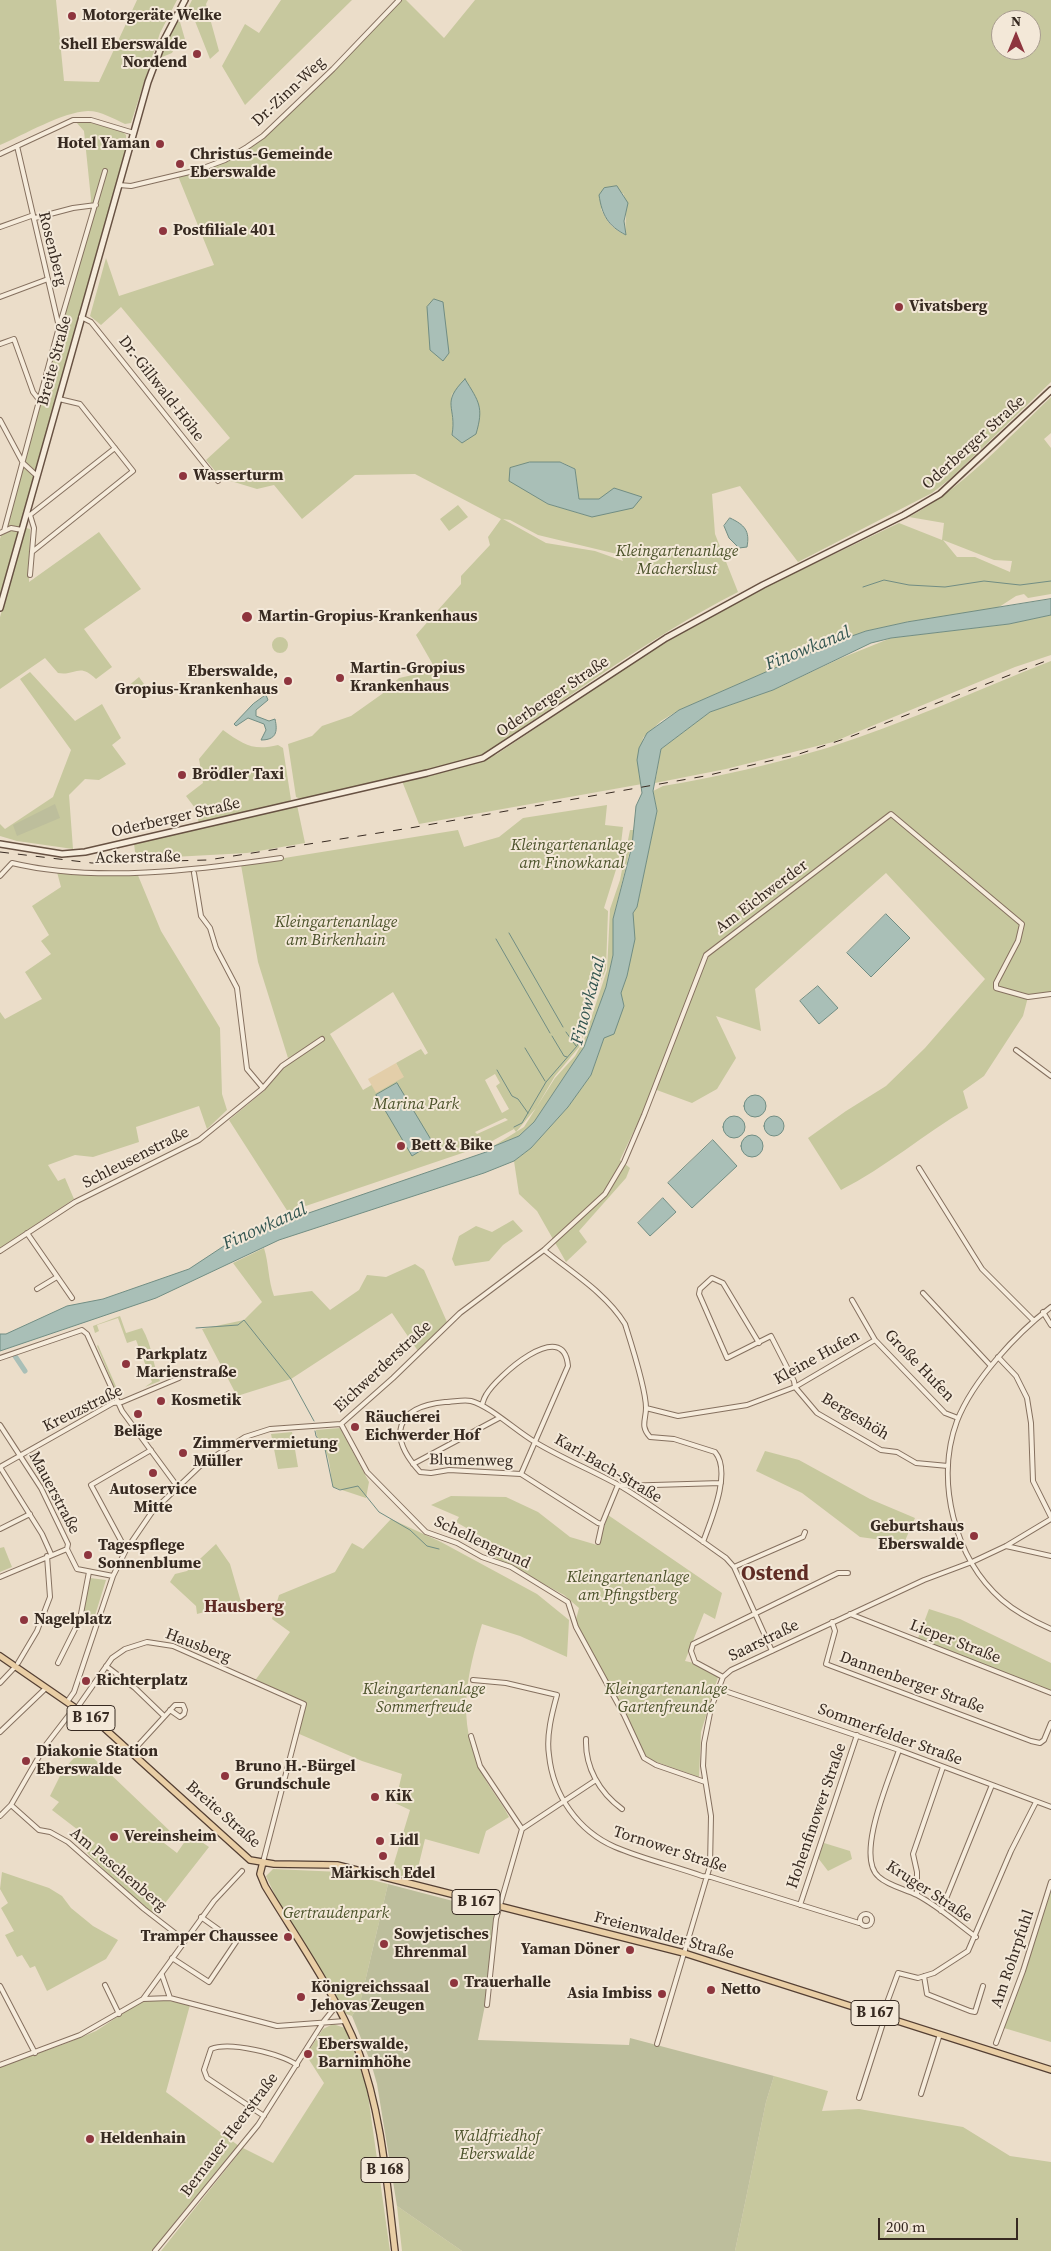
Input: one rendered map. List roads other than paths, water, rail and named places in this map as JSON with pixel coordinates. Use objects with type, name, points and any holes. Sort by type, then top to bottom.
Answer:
[{"type":"main road","name":"Breite Straße","points":[[0,608],[137,121],[157,56],[185,0]]},
{"type":"main road","name":"Oderberger Straße","points":[[0,844],[62,854],[85,852],[427,773],[483,758],[666,638],[763,585],[924,504],[960,478],[1051,390]]},
{"type":"main road","name":"Breite Straße","points":[[0,1656],[17,1665],[46,1688],[103,1726],[244,1856],[263,1862],[260,1874],[264,1886],[337,2005],[344,2021]]},
{"type":"main road","name":"Freienwalder Straße","points":[[263,1862],[337,1866],[499,1908],[684,1952],[1051,2070]]},
{"type":"main road","name":"B 168","points":[[344,2021],[358,2050],[370,2090],[383,2157],[395,2251]]},
{"type":"street","name":"Dr.-Zinn-Weg","points":[[119,185],[131,186],[198,170],[225,160],[247,147],[263,136],[333,69],[399,0]]},
{"type":"street","points":[[0,154],[73,120],[91,120],[134,133]]},
{"type":"street","name":"Rosenberg","points":[[2,532],[23,464],[59,327],[17,146]]},
{"type":"street","points":[[59,327],[105,171]]},
{"type":"street","points":[[0,227],[33,217],[96,205]]},
{"type":"street","points":[[0,297],[48,279]]},
{"type":"street","name":"Dr.-Gillwald-Höhe","points":[[81,317],[91,322],[218,481]]},
{"type":"street","points":[[0,344],[14,339],[33,392],[40,401]]},
{"type":"street","points":[[32,552],[133,472],[80,404],[59,399]]},
{"type":"street","points":[[0,420],[23,464],[38,476]]},
{"type":"street","points":[[30,574],[34,528],[28,514],[115,448]]},
{"type":"street","points":[[2,532],[12,528],[22,530]]},
{"type":"street","name":"Am Eichwerder","points":[[565,1230],[605,1194],[624,1162],[706,955],[891,814],[1022,924],[1018,941],[996,983],[996,988],[1028,997],[1051,994]]},
{"type":"street","name":"Ackerstraße","points":[[0,876],[12,863],[36,869],[126,872],[194,870],[281,858]]},
{"type":"street","points":[[194,873],[199,913],[210,928],[216,948],[237,988],[247,1069],[263,1088]]},
{"type":"street","name":"Schleusenstraße","points":[[0,1251],[75,1202],[199,1140],[263,1088],[282,1066],[322,1039]]},
{"type":"street","points":[[1016,1050],[1051,1076]]},
{"type":"street","points":[[919,1168],[982,1269],[1034,1321]]},
{"type":"street","name":"Eichwerderstraße","points":[[68,1702],[74,1692],[113,1576],[126,1550],[146,1518],[177,1486],[220,1451],[258,1431],[341,1424],[393,1378],[460,1313],[544,1250],[565,1230]]},
{"type":"street","points":[[27,1233],[72,1298]]},
{"type":"street","points":[[544,1250],[583,1278],[619,1314],[629,1336],[646,1408],[643,1425],[650,1437],[674,1438],[715,1452],[720,1458],[723,1469],[721,1483],[704,1542]]},
{"type":"street","points":[[37,1289],[57,1277]]},
{"type":"street","points":[[712,1278],[722,1283],[759,1343],[727,1358],[699,1294],[700,1289],[712,1278]]},
{"type":"street","points":[[923,1293],[991,1366]]},
{"type":"street","name":"Große Hufen","points":[[852,1300],[874,1340],[945,1413],[958,1418]]},
{"type":"street","points":[[1051,1307],[1043,1312],[991,1366],[958,1418],[952,1438],[948,1466],[952,1508],[972,1562],[1000,1598],[1025,1616],[1051,1629]]},
{"type":"street","points":[[1043,1312],[1051,1325]]},
{"type":"street","points":[[0,1358],[82,1330],[87,1334],[117,1403],[177,1486]]},
{"type":"street","name":"Bergeshöh","points":[[759,1343],[771,1336],[794,1381],[795,1387],[817,1413],[881,1450],[897,1452],[916,1463],[948,1466]]},
{"type":"street","name":"Kleine Hufen","points":[[646,1408],[678,1416],[742,1405],[795,1387],[874,1340]]},
{"type":"street","points":[[482,1405],[485,1395],[494,1384],[531,1353],[543,1347],[560,1349],[565,1355],[568,1366],[521,1474]]},
{"type":"street","points":[[998,1357],[1016,1376],[1027,1398],[1031,1423],[1033,1481],[1051,1518]]},
{"type":"street","name":"Kreuzstraße","points":[[0,1467],[117,1403],[179,1378]]},
{"type":"street","name":"Karl-Bach-Straße","points":[[401,1443],[399,1431],[401,1424],[406,1416],[413,1411],[425,1406],[469,1400],[482,1405],[535,1442],[619,1486],[726,1558],[734,1567],[772,1651]]},
{"type":"street","points":[[413,1464],[499,1418]]},
{"type":"street","name":"Schellengrund","points":[[341,1424],[367,1472],[426,1532],[457,1543],[482,1557],[511,1567],[568,1602],[576,1627],[624,1715],[644,1758],[656,1765],[705,1782]]},
{"type":"street","name":"Mauerstraße","points":[[0,1425],[21,1455],[52,1508],[68,1544],[67,1549],[77,1569],[113,1576]]},
{"type":"street","name":"Blumenweg","points":[[401,1443],[405,1454],[424,1473],[449,1470],[521,1474],[602,1524]]},
{"type":"street","points":[[126,1550],[91,1485],[151,1450]]},
{"type":"street","points":[[0,1467],[30,1514],[49,1555],[50,1597],[37,1631],[17,1665],[0,1683]]},
{"type":"street","points":[[598,1542],[602,1524],[619,1486],[721,1483]]},
{"type":"street","points":[[0,1529],[30,1514]]},
{"type":"street","name":"Saarstraße","points":[[657,2044],[707,1877],[712,1841],[711,1816],[703,1766],[705,1736],[723,1677],[730,1670],[832,1622],[924,1580],[972,1562],[1006,1546],[1051,1518]]},
{"type":"street","points":[[734,1567],[802,1537],[805,1532]]},
{"type":"street","points":[[1006,1546],[1051,1556]]},
{"type":"street","points":[[0,1577],[67,1549]]},
{"type":"street","points":[[58,1663],[82,1610],[89,1572]]},
{"type":"street","points":[[723,1677],[694,1662],[692,1658],[693,1644],[838,1573],[848,1573]]},
{"type":"street","name":"Lieper Straße","points":[[850,1614],[1051,1693]]},
{"type":"street","name":"Dannenberger Straße","points":[[832,1622],[835,1631],[826,1664],[1031,1741],[1040,1743],[1044,1740],[1051,1723]]},
{"type":"street","name":"Hausberg","points":[[0,1816],[11,1804],[38,1756],[112,1658],[125,1649],[147,1642],[166,1643],[304,1704],[263,1862]]},
{"type":"street","points":[[106,1666],[135,1688],[164,1716]]},
{"type":"street","name":"Tornower Straße","points":[[473,1680],[506,1682],[557,1695],[548,1754],[555,1784],[563,1801],[580,1824],[607,1843],[707,1877],[800,1904],[859,1924]]},
{"type":"street","points":[[0,1732],[46,1688]]},
{"type":"street","name":"Sommerfelder Straße","points":[[718,1689],[858,1735],[1051,1807]]},
{"type":"street","points":[[132,1752],[170,1710]]},
{"type":"street","name":"Hohenfinower Straße","points":[[800,1904],[858,1735]]},
{"type":"street","points":[[471,1736],[480,1766],[522,1829]]},
{"type":"street","points":[[586,1739],[588,1760],[596,1780],[614,1803],[622,1808]]},
{"type":"street","name":"Kruger Straße","points":[[899,1750],[875,1822],[871,1859],[878,1876],[917,1895],[976,1937]]},
{"type":"street","points":[[917,1895],[917,1872],[912,1854],[943,1767]]},
{"type":"street","points":[[487,2005],[499,1908],[522,1829],[596,1780]]},
{"type":"street","points":[[941,1911],[992,1785]]},
{"type":"street","points":[[885,2008],[898,1973],[918,1978],[934,1973],[968,1951],[976,1937],[1011,1851],[1036,1802]]},
{"type":"street","name":"Am Paschenberg","points":[[11,1804],[39,1830],[50,1832],[68,1842],[144,1909],[184,1940]]},
{"type":"street","points":[[0,2065],[80,2036],[143,1998],[162,1975],[201,1917],[242,1871]]},
{"type":"street","name":"Am Rohrpfuhl","points":[[996,2042],[1023,1971],[1051,1882]]},
{"type":"street","points":[[172,1958],[209,1982],[236,1942],[201,1917]]},
{"type":"street","points":[[162,1975],[170,1998]]},
{"type":"street","points":[[924,1976],[927,1994],[975,2012],[984,1986]]},
{"type":"street","points":[[105,1985],[119,2014]]},
{"type":"street","points":[[0,1986],[35,2052]]},
{"type":"street","points":[[143,1998],[170,1998],[277,2026],[344,2021]]},
{"type":"street","name":"Bernauer Heerstraße","points":[[155,2251],[264,2116],[324,2021],[337,2005]]},
{"type":"street","points":[[859,2098],[885,2016]]},
{"type":"street","points":[[921,2094],[940,2034]]},
{"type":"street","points":[[264,2116],[207,2078],[204,2070],[211,2049],[221,2046],[240,2048],[282,2056],[297,2065]]},
{"type":"water","points":[[617,186],[628,203],[624,221],[626,235],[610,224],[600,202],[599,195],[604,188]]},
{"type":"water","points":[[434,299],[443,302],[449,353],[443,361],[430,350],[427,307]]},
{"type":"water","points":[[465,379],[477,399],[480,417],[476,434],[462,443],[452,435],[451,400],[457,387]]},
{"type":"water","points":[[530,462],[560,462],[575,469],[579,499],[599,499],[614,488],[642,497],[633,508],[592,517],[548,504],[509,481],[510,468]]},
{"type":"water","points":[[730,518],[745,529],[748,537],[747,547],[739,548],[729,538],[724,526]]},
{"type":"water","points":[[1051,599],[1051,615],[1009,624],[891,638],[871,643],[773,690],[710,712],[661,749],[653,791],[657,811],[637,907],[633,913],[635,939],[627,976],[621,993],[624,1006],[614,1034],[604,1038],[591,1075],[568,1107],[531,1148],[514,1161],[484,1173],[279,1240],[156,1298],[0,1351],[0,1334],[6,1334],[67,1306],[103,1299],[189,1269],[236,1238],[489,1151],[492,1147],[519,1136],[534,1122],[584,1047],[606,987],[613,955],[613,919],[632,846],[636,806],[642,793],[637,760],[639,748],[647,733],[679,710],[832,643],[866,631],[907,622]]},
{"type":"water","points":[[266,695],[268,700],[256,710],[256,716],[269,721],[275,719],[276,731],[270,739],[261,740],[266,730],[264,724],[248,718],[236,726],[234,724],[253,704]]},
{"type":"water","points":[[886,914],[910,938],[871,977],[847,953]]},
{"type":"water","points":[[818,986],[838,1008],[819,1024],[800,1001]]},
{"type":"water","points":[[397,1083],[433,1143],[412,1156],[376,1095]]},
{"type":"water","points":[[751,1095],[759,1095],[766,1102],[766,1110],[759,1117],[751,1117],[744,1110],[744,1102]]},
{"type":"water","points":[[734,1116],[742,1119],[745,1127],[742,1135],[734,1138],[726,1135],[723,1127],[726,1119]]},
{"type":"water","points":[[774,1116],[781,1119],[784,1126],[781,1133],[774,1136],[767,1133],[764,1126],[767,1119]]},
{"type":"water","points":[[752,1135],[760,1138],[763,1146],[760,1154],[752,1157],[744,1154],[741,1146],[744,1138]]},
{"type":"water","points":[[713,1140],[737,1166],[692,1208],[668,1183]]},
{"type":"water","points":[[663,1198],[676,1212],[650,1236],[638,1223]]},
{"type":"waterway","points":[[863,587],[884,580],[909,585],[945,587],[984,581],[1020,585],[1051,581]]},
{"type":"waterway","name":"Finowkanal","points":[[509,933],[563,1027]]},
{"type":"waterway","points":[[496,939],[550,1033]]},
{"type":"waterway","name":"Finowkanal","points":[[514,1127],[522,1123],[546,1082],[577,1046],[590,1006]]},
{"type":"waterway","name":"Finowkanal","points":[[566,1032],[576,1046]]},
{"type":"waterway","points":[[552,1036],[564,1056],[567,1057]]},
{"type":"waterway","points":[[525,1048],[545,1081]]},
{"type":"waterway","points":[[497,1070],[512,1096],[518,1099],[528,1113]]},
{"type":"waterway","points":[[196,1328],[238,1325],[244,1320],[291,1379],[314,1421]]},
{"type":"waterway","points":[[15,1356],[25,1371]]},
{"type":"waterway","points":[[315,1431],[316,1436],[325,1449],[333,1487],[340,1490],[358,1486],[379,1512],[410,1530],[427,1546],[439,1549]]},
{"type":"railway","points":[[0,852],[92,863],[208,860],[410,828],[705,776],[799,754],[847,738],[1051,659]]},
{"type":"place","name":"Motorgeräte Welke","points":[[72,16]]},
{"type":"place","name":"Shell Eberswalde Nordend","points":[[197,54]]},
{"type":"place","name":"Hotel Yaman","points":[[160,144]]},
{"type":"place","name":"Christus-Gemeinde Eberswalde","points":[[180,164]]},
{"type":"place","name":"Postfiliale 401","points":[[163,231]]},
{"type":"place","name":"Vivatsberg","points":[[899,307]]},
{"type":"place","name":"Wasserturm","points":[[183,476]]},
{"type":"place","name":"Martin-Gropius-Krankenhaus","points":[[247,617]]},
{"type":"place","name":"Martin-Gropius Krankenhaus","points":[[340,678]]},
{"type":"place","name":"Eberswalde, Gropius-Krankenhaus","points":[[288,681]]},
{"type":"place","name":"Brödler Taxi","points":[[182,775]]},
{"type":"place","name":"Bett & Bike","points":[[401,1146]]},
{"type":"place","name":"Parkplatz Marienstraße","points":[[126,1364]]},
{"type":"place","name":"Kosmetik","points":[[161,1401]]},
{"type":"place","name":"Beläge","points":[[138,1414]]},
{"type":"place","name":"Räucherei Eichwerder Hof","points":[[355,1427]]},
{"type":"place","name":"Zimmervermietung Müller","points":[[183,1453]]},
{"type":"place","name":"Autoservice Mitte","points":[[153,1473]]},
{"type":"place","name":"Geburtshaus Eberswalde","points":[[974,1536]]},
{"type":"place","name":"Tagespflege Sonnenblume","points":[[88,1555]]},
{"type":"place","name":"Nagelplatz","points":[[24,1620]]},
{"type":"place","name":"Richterplatz","points":[[86,1681]]},
{"type":"place","name":"Diakonie Station Eberswalde","points":[[26,1761]]},
{"type":"place","name":"Bruno H.-Bürgel Grundschule","points":[[225,1776]]},
{"type":"place","name":"KiK","points":[[375,1797]]},
{"type":"place","name":"Vereinsheim","points":[[114,1837]]},
{"type":"place","name":"Lidl","points":[[380,1841]]},
{"type":"place","name":"Märkisch Edel","points":[[383,1856]]},
{"type":"place","name":"Tramper Chaussee","points":[[288,1937]]},
{"type":"place","name":"Sowjetisches Ehrenmal","points":[[384,1944]]},
{"type":"place","name":"Yaman Döner","points":[[630,1950]]},
{"type":"place","name":"Trauerhalle","points":[[454,1983]]},
{"type":"place","name":"Netto","points":[[711,1990]]},
{"type":"place","name":"Asia Imbiss","points":[[662,1994]]},
{"type":"place","name":"Königreichssaal Jehovas Zeugen","points":[[301,1997]]},
{"type":"place","name":"Eberswalde, Barnimhöhe","points":[[308,2054]]},
{"type":"place","name":"Heldenhain","points":[[90,2139]]},
{"type":"district","name":"Ostend","points":[[775,1575]]},
{"type":"district","name":"Hausberg","points":[[244,1607]]},
{"type":"park label","name":"Kleingartenanlage Macherslust","points":[[677,561]]},
{"type":"park label","name":"Kleingartenanlage am Finowkanal","points":[[572,855]]},
{"type":"park label","name":"Kleingartenanlage am Birkenhain","points":[[336,932]]},
{"type":"park label","name":"Marina Park","points":[[416,1105]]},
{"type":"park label","name":"Kleingartenanlage am Pfingstberg","points":[[628,1587]]},
{"type":"park label","name":"Kleingartenanlage Sommerfreude","points":[[424,1699]]},
{"type":"park label","name":"Kleingartenanlage Gartenfreunde","points":[[666,1699]]},
{"type":"park label","name":"Gertraudenpark","points":[[336,1914]]},
{"type":"park label","name":"Waldfriedhof Eberswalde","points":[[497,2146]]}]
